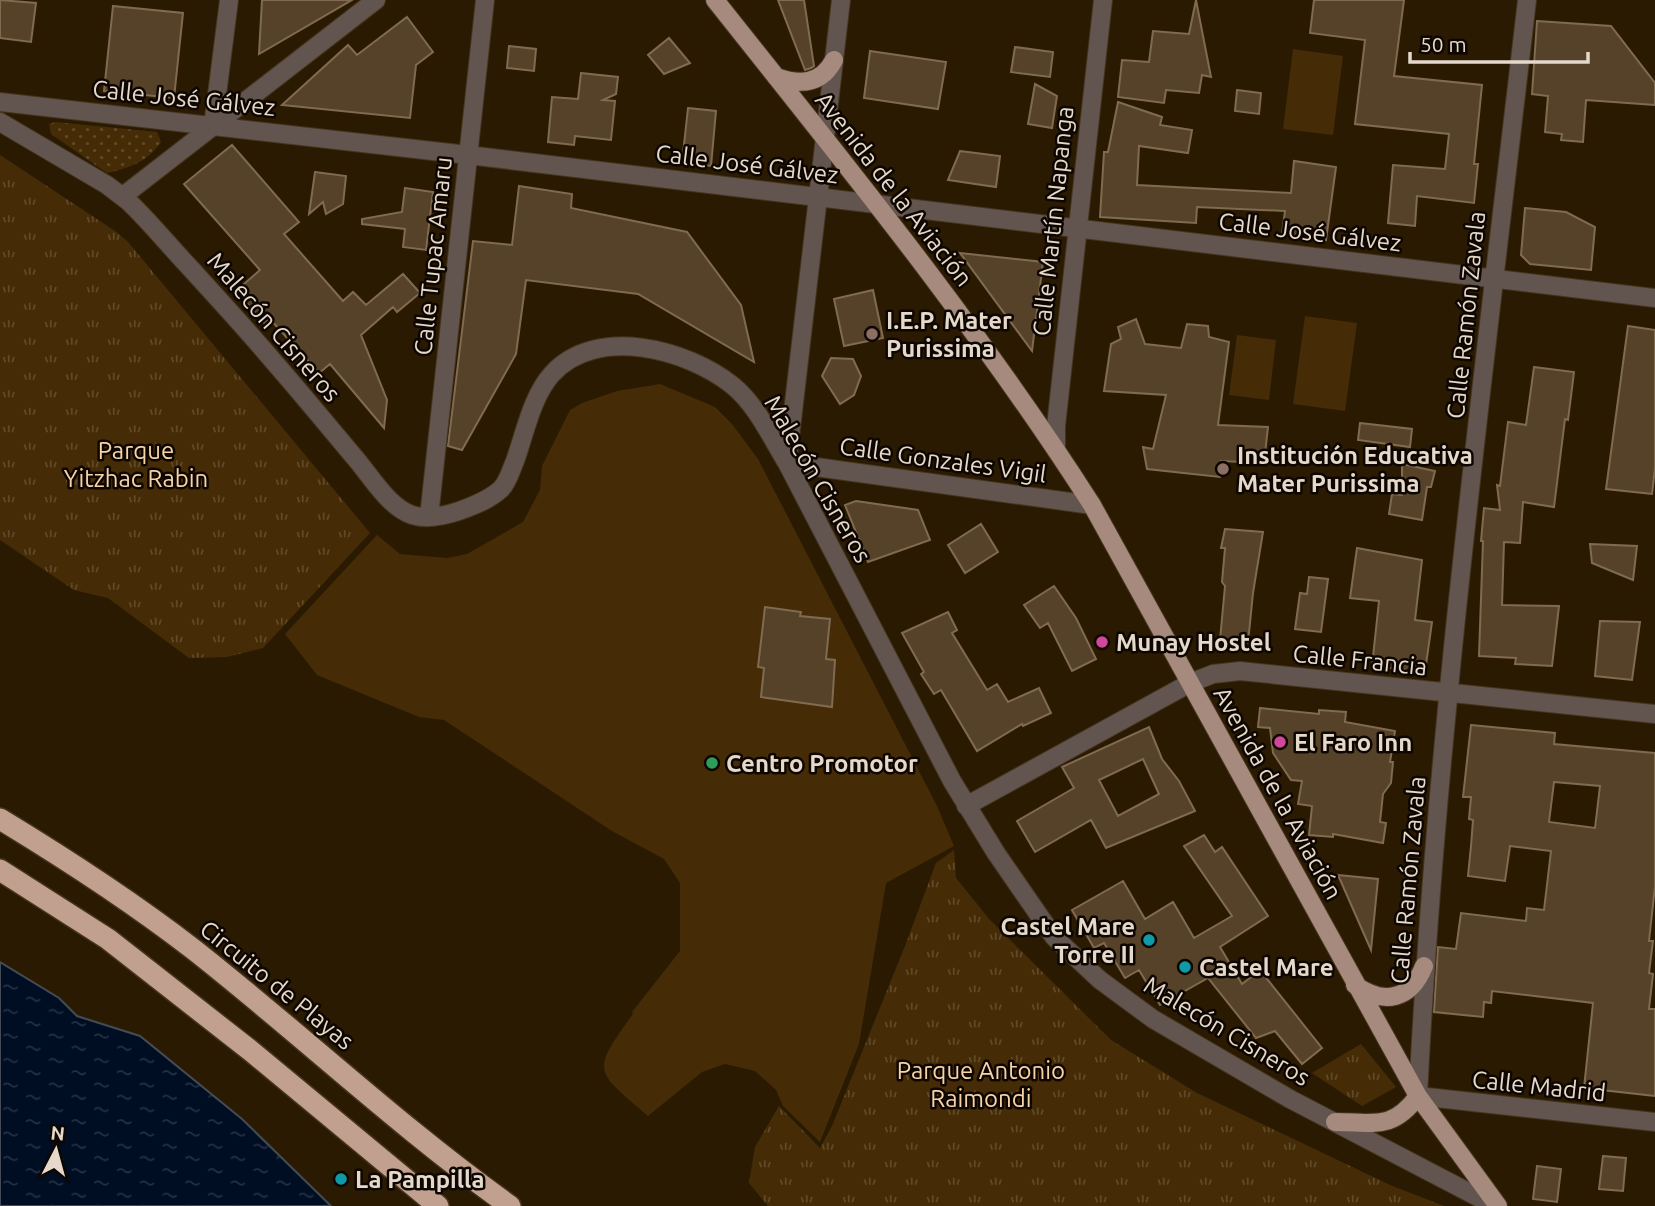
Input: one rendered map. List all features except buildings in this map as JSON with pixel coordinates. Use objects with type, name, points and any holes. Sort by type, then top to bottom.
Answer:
[{"type":"highway","name":"Circuito de Playas","points":[[0,819],[53,851],[192,948],[441,1154],[510,1206]]},
{"type":"highway","points":[[0,870],[108,939],[251,1051],[438,1206]]},
{"type":"main road","name":"Avenida de la Aviación","points":[[715,0],[877,204],[1056,448],[1092,505],[1418,1097],[1497,1206]]},
{"type":"main road","points":[[776,77],[794,83],[807,83],[823,75],[834,60]]},
{"type":"main road","points":[[1355,985],[1376,996],[1395,996],[1412,988],[1424,965]]},
{"type":"main road","points":[[1335,1122],[1394,1120],[1405,1113],[1418,1097]]},
{"type":"street","points":[[213,126],[229,0]]},
{"type":"street","points":[[123,197],[376,0]]},
{"type":"street","name":"Calle Tupac Amaru","points":[[429,517],[485,0]]},
{"type":"street","points":[[787,463],[842,0]]},
{"type":"street","name":"Calle Martín Napanga","points":[[1056,448],[1056,426],[1103,0]]},
{"type":"street","name":"Calle Ramón Zavala","points":[[1418,1097],[1424,965],[1448,694],[1527,0]]},
{"type":"street","name":"Calle José Gálvez","points":[[0,102],[468,155],[1655,298]]},
{"type":"street","name":"Malecón Cisneros","points":[[0,122],[123,197],[274,361],[400,509],[414,516],[447,515],[476,505],[502,488],[539,395],[551,375],[569,359],[589,350],[613,347],[643,348],[679,356],[707,368],[734,386],[748,402],[787,463],[966,806],[1054,937],[1100,981],[1153,1019],[1290,1099],[1497,1206]]},
{"type":"street","name":"Calle Gonzales Vigil","points":[[787,463],[1092,505]]},
{"type":"street","name":"Calle Francia","points":[[966,806],[1190,683],[1213,674],[1240,671],[1655,714]]},
{"type":"street","name":"Calle Madrid","points":[[1418,1097],[1655,1122]]},
{"type":"green space","points":[[1293,49],[1343,56],[1333,135],[1283,129]]},
{"type":"green space","points":[[55,122],[157,132],[161,142],[150,155],[137,163],[107,173],[51,134],[49,124]]},
{"type":"green space","name":"Parque Yitzhac Rabin","points":[[0,155],[128,242],[370,533],[263,648],[227,657],[189,658],[108,598],[74,590],[0,540]]},
{"type":"green space","points":[[1305,316],[1357,323],[1345,411],[1293,404]]},
{"type":"green space","points":[[1237,335],[1276,340],[1269,400],[1229,395]]},
{"type":"green space","name":"Centro Promotor","points":[[660,384],[715,407],[732,424],[758,459],[937,806],[954,846],[886,883],[859,1044],[820,1142],[783,1106],[776,1090],[755,1071],[725,1064],[702,1072],[648,1116],[617,1089],[604,1070],[610,1048],[632,1012],[680,951],[680,883],[664,859],[612,831],[444,720],[419,717],[317,675],[285,634],[377,535],[400,554],[447,558],[467,554],[523,522],[540,490],[542,466],[570,410],[617,391]]},
{"type":"green space","name":"Parque Antonio Raimondi","points":[[954,850],[956,878],[990,920],[1111,1040],[1197,1093],[1390,1185],[1444,1206],[768,1206],[749,1183],[755,1147],[779,1106],[820,1148],[832,1126],[936,863]]},
{"type":"green space","points":[[1361,1044],[1396,1087],[1362,1106],[1312,1073]]},
{"type":"water","points":[[0,962],[59,998],[77,1016],[140,1036],[242,1119],[331,1206],[0,1206]]},
{"type":"place","name":"I.E.P. Mater Purissima","points":[[872,334]]},
{"type":"place","name":"Institución Educativa Mater Purissima","points":[[1223,469]]},
{"type":"place","name":"Munay Hostel","points":[[1102,642]]},
{"type":"place","name":"El Faro Inn","points":[[1280,742]]},
{"type":"place","name":"Centro Promotor","points":[[712,763]]},
{"type":"place","name":"Castel Mare Torre II","points":[[1149,940]]},
{"type":"place","name":"Castel Mare","points":[[1185,967]]},
{"type":"place","name":"La Pampilla","points":[[341,1179]]}]
